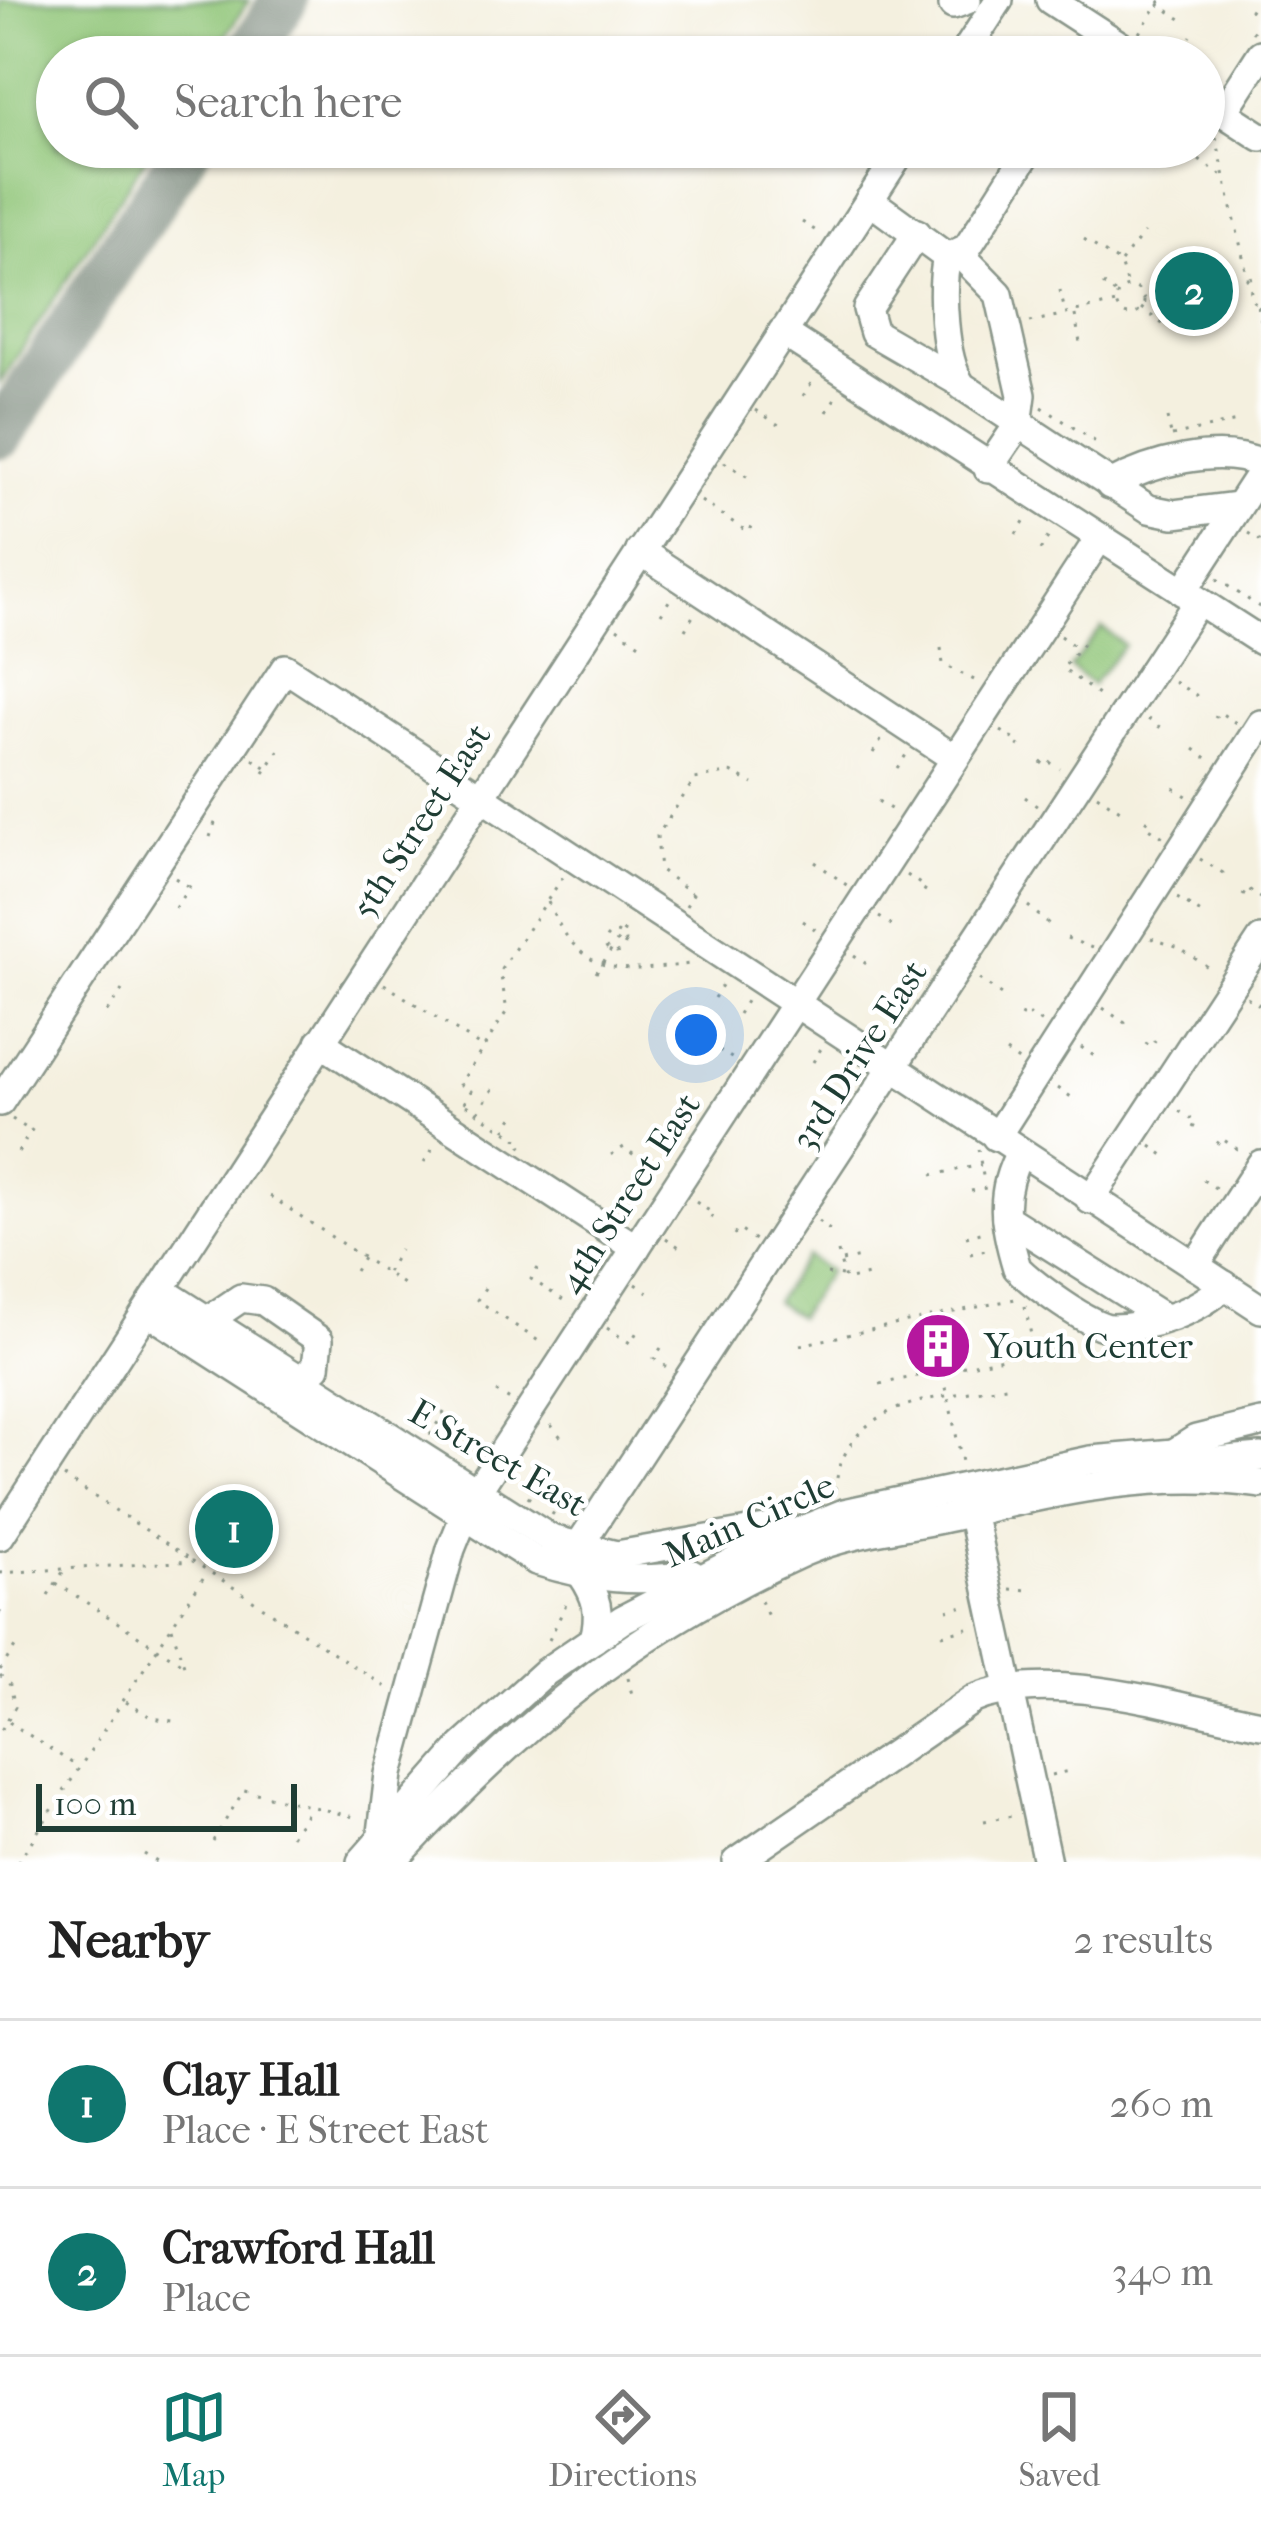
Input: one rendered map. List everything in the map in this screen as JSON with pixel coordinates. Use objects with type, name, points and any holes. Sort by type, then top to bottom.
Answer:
[{"type":"street","points":[[976,36],[999,0]]},
{"type":"street","points":[[1050,0],[1092,11],[1125,36]]},
{"type":"street","points":[[1225,91],[1261,54]]},
{"type":"street","points":[[1225,113],[1261,137]]},
{"type":"street","name":"5th Street East","points":[[0,1537],[890,168]]},
{"type":"street","points":[[957,381],[942,303],[953,255],[1016,168]]},
{"type":"street","points":[[868,200],[953,255],[999,294],[1022,395],[1018,425],[988,469]]},
{"type":"street","points":[[917,233],[867,309],[874,333],[957,381],[1110,485],[1162,514],[1234,522],[1261,468],[1225,453],[1130,474],[1110,485]]},
{"type":"street","points":[[782,332],[1261,641]]},
{"type":"street","name":"3rd Drive East","points":[[580,1561],[688,1381],[1154,669],[1234,522]]},
{"type":"street","name":"4th Street East","points":[[381,1838],[409,1702],[470,1504],[1098,540]]},
{"type":"street","points":[[640,551],[954,758]]},
{"type":"street","points":[[0,1107],[285,668],[1261,1309]]},
{"type":"street","points":[[1225,1286],[1195,1310],[1112,1328],[1090,1320],[1017,1268],[1000,1223],[1008,1145],[1061,1035],[1258,729]]},
{"type":"street","points":[[1090,1200],[1261,940]]},
{"type":"street","points":[[320,1042],[636,1248]]},
{"type":"street","points":[[1195,1266],[1261,1164]]},
{"type":"street","points":[[1000,1223],[1163,1317]]},
{"type":"street","points":[[210,1319],[241,1298],[263,1301],[319,1340],[316,1366],[301,1379]]},
{"type":"street","name":"E Street East","points":[[155,1301],[210,1319],[429,1462],[536,1561],[643,1553],[834,1509]]},
{"type":"street","name":"E Street East","points":[[155,1301],[470,1504],[515,1518],[580,1561],[629,1582],[807,1551]]},
{"type":"street","points":[[1177,1482],[1174,1453],[1196,1438],[1261,1424]]},
{"type":"street","name":"Main Circle","points":[[381,1838],[493,1718],[594,1639],[834,1509],[967,1490],[1090,1460],[1174,1453],[1192,1463],[1260,1463]]},
{"type":"street","name":"Main Circle","points":[[381,1838],[607,1663],[807,1551],[967,1490],[1044,1492],[1177,1482],[1260,1463]]},
{"type":"street","points":[[967,1490],[1047,1862]]},
{"type":"street","points":[[580,1561],[596,1595],[599,1618],[594,1639]]},
{"type":"street","points":[[736,1862],[974,1699],[1010,1686],[1054,1687],[1261,1724]]},
{"type":"path","points":[[1143,36],[1159,2],[1186,23]]},
{"type":"path","points":[[1250,9],[1261,16]]},
{"type":"path","points":[[1212,168],[1225,176]]},
{"type":"path","points":[[1224,168],[1261,320]]},
{"type":"path","points":[[1120,263],[1144,233]]},
{"type":"path","points":[[1084,239],[1120,263],[1127,287]]},
{"type":"path","points":[[1248,278],[1261,275]]},
{"type":"path","points":[[1103,284],[1118,295]]},
{"type":"path","points":[[1116,303],[1127,287]]},
{"type":"path","points":[[1127,287],[1139,291],[1142,308],[1164,325]]},
{"type":"path","points":[[1060,290],[1065,315]]},
{"type":"path","points":[[1116,303],[1130,315],[1142,308]]},
{"type":"path","points":[[1019,325],[1116,303]]},
{"type":"path","points":[[1074,313],[1080,343]]},
{"type":"path","points":[[739,399],[785,429]]},
{"type":"path","points":[[1036,403],[1102,446]]},
{"type":"path","points":[[1172,436],[1241,420]]},
{"type":"path","points":[[706,451],[753,480]]},
{"type":"path","points":[[681,488],[748,532],[752,525]]},
{"type":"path","points":[[724,516],[728,510]]},
{"type":"path","points":[[1234,522],[1261,541]]},
{"type":"path","points":[[1215,578],[1261,608]]},
{"type":"path","points":[[598,615],[645,647]]},
{"type":"path","points":[[1083,644],[1063,668],[1124,715]]},
{"type":"path","points":[[941,648],[943,664],[963,667],[1020,743],[1017,748]]},
{"type":"path","points":[[1154,669],[1196,695],[1191,702]]},
{"type":"path","points":[[1215,718],[1219,712],[1258,729]]},
{"type":"path","points":[[264,773],[280,748]]},
{"type":"path","points":[[693,894],[660,870],[657,836],[695,779],[721,771],[753,784]]},
{"type":"path","points":[[1079,783],[1120,810],[1124,805]]},
{"type":"path","points":[[1025,797],[1040,809],[1036,815]]},
{"type":"path","points":[[210,837],[216,820]]},
{"type":"path","points":[[1148,820],[1144,825],[1222,873],[1219,880]]},
{"type":"path","points":[[815,862],[864,898]]},
{"type":"path","points":[[887,862],[926,888],[920,898]]},
{"type":"path","points":[[486,1100],[460,1084],[507,1011],[500,971],[565,873]]},
{"type":"path","points":[[175,908],[191,884]]},
{"type":"path","points":[[1158,885],[1201,913]]},
{"type":"path","points":[[1243,896],[1247,889],[1261,898]]},
{"type":"path","points":[[1007,894],[1049,924]]},
{"type":"path","points":[[547,901],[563,938],[617,973],[698,963],[709,947]]},
{"type":"path","points":[[596,973],[633,918]]},
{"type":"path","points":[[1132,926],[1161,944],[1179,948],[1233,983]]},
{"type":"path","points":[[606,935],[620,937],[627,946],[624,952],[611,950],[603,941],[606,935]]},
{"type":"path","points":[[1066,938],[1079,939],[1109,960]]},
{"type":"path","points":[[960,965],[1001,995],[997,1001]]},
{"type":"path","points":[[366,972],[483,1048]]},
{"type":"path","points":[[107,1012],[122,990]]},
{"type":"path","points":[[1086,996],[1125,1023],[1121,1029]]},
{"type":"path","points":[[1021,1017],[1024,1011],[1061,1035]]},
{"type":"path","points":[[478,1112],[493,1088]]},
{"type":"path","points":[[464,1103],[471,1091]]},
{"type":"path","points":[[1158,1097],[1196,1122],[1193,1129]]},
{"type":"path","points":[[0,1107],[32,1130],[18,1152]]},
{"type":"path","points":[[505,1130],[514,1117]]},
{"type":"path","points":[[1217,1144],[1221,1138],[1261,1164]]},
{"type":"path","points":[[611,1155],[624,1147],[714,1214],[710,1220]]},
{"type":"path","points":[[636,1171],[642,1162]]},
{"type":"path","points":[[932,1175],[981,1165]]},
{"type":"path","points":[[970,1191],[986,1188]]},
{"type":"path","points":[[270,1196],[332,1242],[409,1288]]},
{"type":"path","points":[[966,1237],[1000,1223]]},
{"type":"path","points":[[970,1254],[998,1248]]},
{"type":"path","points":[[386,1273],[400,1250]]},
{"type":"path","points":[[838,1252],[844,1276]]},
{"type":"path","points":[[840,1261],[864,1256]]},
{"type":"path","points":[[355,1271],[363,1258]]},
{"type":"path","points":[[538,1268],[531,1279],[555,1295],[630,1343],[637,1332]]},
{"type":"path","points":[[827,1274],[868,1275]]},
{"type":"path","points":[[555,1295],[562,1284]]},
{"type":"path","points":[[485,1288],[477,1300],[564,1358]]},
{"type":"path","points":[[1021,1290],[1035,1351]]},
{"type":"path","points":[[800,1345],[1023,1297]]},
{"type":"path","points":[[880,1384],[941,1367],[1094,1338]]},
{"type":"path","points":[[661,1348],[654,1358],[688,1381]]},
{"type":"path","points":[[941,1367],[967,1490]]},
{"type":"path","points":[[834,1509],[847,1450],[870,1420],[1011,1385]]},
{"type":"path","points":[[429,1462],[448,1406]]},
{"type":"path","points":[[429,1462],[473,1422]]},
{"type":"path","points":[[46,1466],[409,1702]]},
{"type":"path","points":[[515,1518],[547,1471]]},
{"type":"path","points":[[540,1533],[571,1486]]},
{"type":"path","points":[[0,1574],[193,1562]]},
{"type":"path","points":[[48,1595],[64,1569]]},
{"type":"path","points":[[20,1861],[207,1572]]},
{"type":"path","points":[[752,1580],[770,1621]]},
{"type":"path","points":[[56,1583],[184,1665]]},
{"type":"path","points":[[942,1635],[995,1622]]},
{"type":"path","points":[[172,1626],[186,1672]]},
{"type":"path","points":[[0,1732],[10,1722],[14,1696],[0,1672],[17,1644]]},
{"type":"path","points":[[124,1700],[152,1718],[180,1722]]},
{"type":"path","points":[[10,1722],[79,1767]]},
{"type":"path","points":[[213,1841],[244,1790],[311,1807],[381,1838]]},
{"type":"path","points":[[291,1837],[311,1807]]},
{"type":"path","points":[[984,1821],[1037,1811]]},
{"type":"path","points":[[144,1854],[157,1862]]},
{"type":"green space","points":[[0,0],[249,0],[226,36],[36,36],[36,168],[139,168],[0,383]]},
{"type":"green space","points":[[1102,627],[1124,645],[1092,685],[1070,667]]},
{"type":"green space","points":[[806,1256],[829,1271],[798,1317],[775,1302]]},
{"type":"taxiway","points":[[261,36],[284,0]]},
{"type":"taxiway","points":[[0,435],[174,168]]},
{"type":"place","name":"Crawford Hall","points":[[1194,291]]},
{"type":"place","name":"Youth Center","points":[[938,1346]]},
{"type":"place","name":"Clay Hall","points":[[234,1529]]}]
